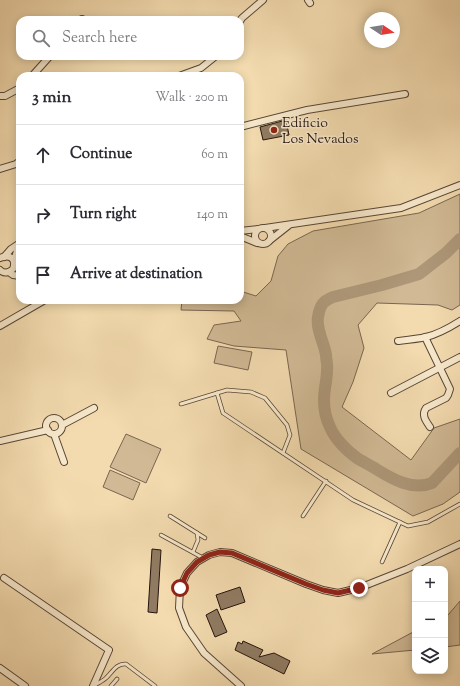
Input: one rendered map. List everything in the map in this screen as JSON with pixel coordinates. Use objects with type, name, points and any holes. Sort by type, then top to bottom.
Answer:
[{"type":"street","points":[[244,16],[263,0]]},
{"type":"street","points":[[36,72],[46,60]]},
{"type":"street","points":[[190,72],[201,68],[211,60]]},
{"type":"street","points":[[0,96],[5,96],[16,90]]},
{"type":"street","points":[[244,126],[307,110],[405,94]]},
{"type":"street","points":[[0,169],[16,164]]},
{"type":"street","points":[[244,231],[401,208],[460,185]]},
{"type":"street","points":[[244,238],[260,244],[267,243],[289,225]]},
{"type":"street","points":[[260,244],[255,239],[254,235],[262,229],[268,230],[271,238],[269,241]]},
{"type":"street","points":[[1,258],[16,246]]},
{"type":"street","points":[[4,272],[13,269],[16,256]]},
{"type":"street","points":[[1,258],[9,257],[16,265]]},
{"type":"street","points":[[4,272],[16,275]]},
{"type":"street","points":[[0,326],[38,304]]},
{"type":"street","points":[[398,341],[425,337],[442,332],[460,321]]},
{"type":"street","points":[[425,337],[450,387],[450,391],[446,398],[426,408],[424,411],[423,415],[430,427]]},
{"type":"street","points":[[392,393],[460,357]]},
{"type":"street","points":[[54,434],[61,430],[62,425],[94,408]]},
{"type":"street","points":[[62,425],[61,422],[56,419],[51,419],[47,422],[46,428],[54,434],[64,462]]},
{"type":"street","points":[[0,441],[48,430]]},
{"type":"street","points":[[241,686],[204,653],[186,627],[179,608],[180,588],[187,573],[203,558],[220,552],[232,553],[306,584],[338,593],[359,588],[400,572],[460,544]]},
{"type":"street","points":[[4,578],[109,650],[93,686]]},
{"type":"street","points":[[0,668],[25,686]]},
{"type":"lane","points":[[181,404],[227,390],[251,392],[265,398],[287,425],[290,435],[283,453]]},
{"type":"lane","points":[[216,393],[223,413],[354,500],[408,526],[428,522],[460,504]]},
{"type":"lane","points":[[303,516],[326,481]]},
{"type":"lane","points":[[170,516],[206,538]]},
{"type":"lane","points":[[382,562],[400,522]]},
{"type":"lane","points":[[193,552],[198,540],[197,533]]},
{"type":"lane","points":[[161,535],[203,558]]},
{"type":"lane","points":[[93,686],[105,679],[118,665],[123,663],[155,686]]},
{"type":"lane","points":[[111,686],[117,679]]},
{"type":"shaded area","points":[[460,194],[460,305],[452,310],[438,305],[377,303],[358,325],[364,348],[353,382],[342,407],[411,460],[434,428],[460,419],[460,492],[443,504],[413,516],[301,449],[286,350],[234,346],[207,339],[214,325],[241,321],[234,311],[181,310],[182,304],[244,304],[244,292],[256,296],[271,281],[278,256],[288,244],[313,231],[419,213]]},
{"type":"shaded area","points":[[218,346],[252,352],[248,370],[214,363]]},
{"type":"shaded area","points":[[126,434],[161,449],[146,483],[110,467]]},
{"type":"shaded area","points":[[110,470],[140,483],[133,500],[103,487]]},
{"type":"shaded area","points":[[460,601],[460,645],[448,647],[448,615]]},
{"type":"shaded area","points":[[412,633],[412,650],[372,654]]},
{"type":"building","name":"Edificio Los Nevados","points":[[286,120],[289,135],[263,140],[260,127]]},
{"type":"building","points":[[152,549],[161,550],[157,613],[148,612]]},
{"type":"building","points":[[240,587],[245,602],[221,610],[216,595]]},
{"type":"building","points":[[217,609],[227,632],[215,637],[206,615]]},
{"type":"building","points":[[243,641],[263,650],[259,657],[274,653],[290,661],[284,674],[235,650],[238,642],[242,644]]},
{"type":"waterway","points":[[460,239],[446,253],[419,274],[333,297],[327,300],[321,306],[318,322],[327,364],[324,398],[326,418],[335,436],[349,452],[389,477],[403,483],[417,486],[432,483],[460,453]]},
{"type":"place","name":"Edificio Los Nevados","points":[[274,130]]},
{"type":"route","points":[[180,588],[187,573],[197,562],[209,555],[220,552],[232,553],[323,590],[338,593],[359,588]]}]
